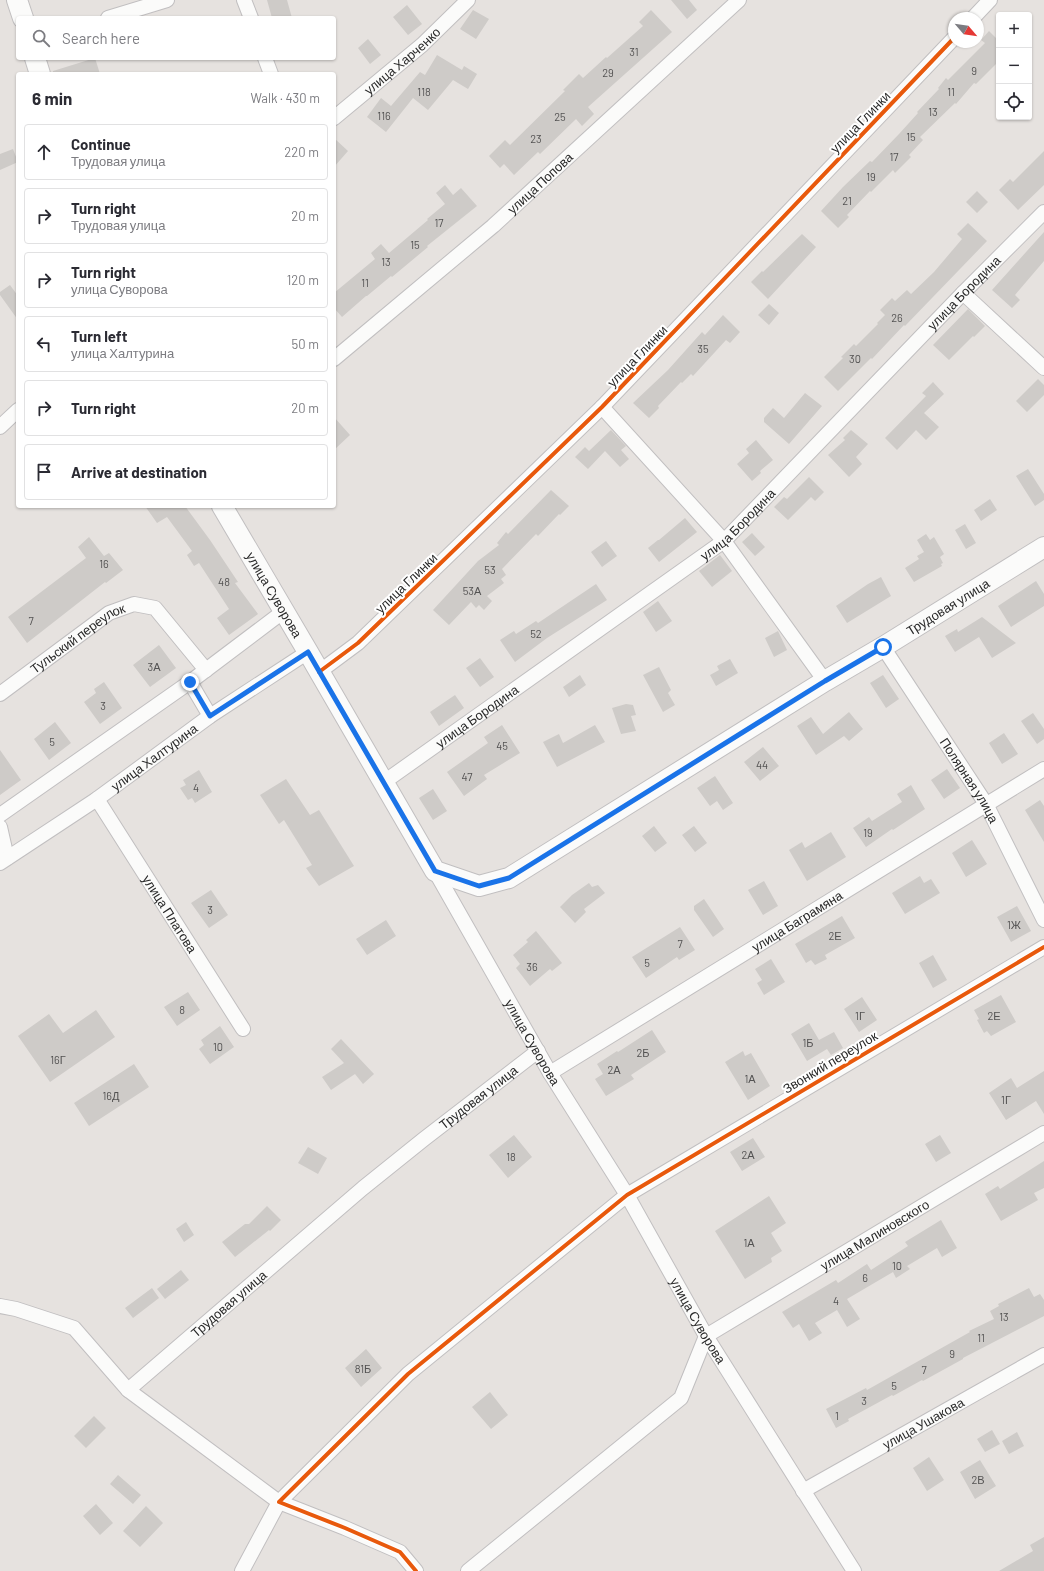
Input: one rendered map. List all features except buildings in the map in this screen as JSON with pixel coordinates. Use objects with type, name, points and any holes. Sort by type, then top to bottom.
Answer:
[{"type":"main road","points":[[17,0],[22,16]]},
{"type":"main road","points":[[36,60],[39,72]]},
{"type":"main road","name":"улица Суворова","points":[[223,508],[435,871]]},
{"type":"main road","name":"Трудовая улица","points":[[435,871],[479,886],[509,878],[825,681],[883,647],[1044,547]]},
{"type":"street","points":[[115,16],[168,0]]},
{"type":"street","points":[[244,0],[250,16]]},
{"type":"street","name":"улица Харченко","points":[[336,116],[422,45],[468,0]]},
{"type":"street","name":"улица Попова","points":[[336,357],[493,226],[739,0]]},
{"type":"street","points":[[979,12],[990,0]]},
{"type":"street","name":"улица Глинки","points":[[319,672],[358,643],[602,407],[948,44]]},
{"type":"street","points":[[266,60],[270,72]]},
{"type":"street","name":"улица Бородина","points":[[384,782],[724,541],[963,292],[1044,212]]},
{"type":"street","points":[[963,292],[1044,368]]},
{"type":"street","points":[[602,407],[724,541],[825,681]]},
{"type":"street","points":[[0,427],[16,412]]},
{"type":"street","name":"Тульский переулок","points":[[0,694],[109,613],[134,604],[154,608],[206,670]]},
{"type":"street","points":[[0,815],[190,682],[284,611]]},
{"type":"street","name":"Полярная улица","points":[[883,647],[986,804],[1044,920]]},
{"type":"street","name":"улица Халтурина","points":[[4,861],[97,799],[210,716],[308,652]]},
{"type":"street","points":[[190,682],[210,716]]},
{"type":"street","name":"улица Баграмяна","points":[[550,1073],[1044,769]]},
{"type":"street","name":"улица Платова","points":[[97,799],[244,1029]]},
{"type":"street","points":[[0,827],[4,861]]},
{"type":"street","name":"улица Суворова","points":[[435,871],[550,1073],[627,1194],[706,1336],[854,1571]]},
{"type":"street","name":"Звонкий переулок","points":[[279,1502],[408,1374],[627,1194],[1044,948]]},
{"type":"street","name":"Трудовая улица","points":[[128,1390],[363,1188],[538,1051]]},
{"type":"street","name":"улица Малиновского","points":[[706,1336],[1044,1132]]},
{"type":"street","points":[[0,1306],[74,1328],[128,1390],[279,1502],[346,1528],[400,1552],[416,1571]]},
{"type":"street","points":[[468,1571],[681,1398],[706,1336]]},
{"type":"street","name":"улица Ушакова","points":[[803,1491],[1044,1355]]},
{"type":"street","points":[[242,1571],[279,1502]]},
{"type":"cycle path","points":[[319,672],[358,643],[602,407],[948,44]]},
{"type":"cycle path","points":[[416,1571],[400,1552],[279,1502],[408,1374],[627,1195],[1044,947]]},
{"type":"route","points":[[190,682],[210,716],[308,652],[435,871],[479,886],[509,878],[825,681],[883,647]]}]
